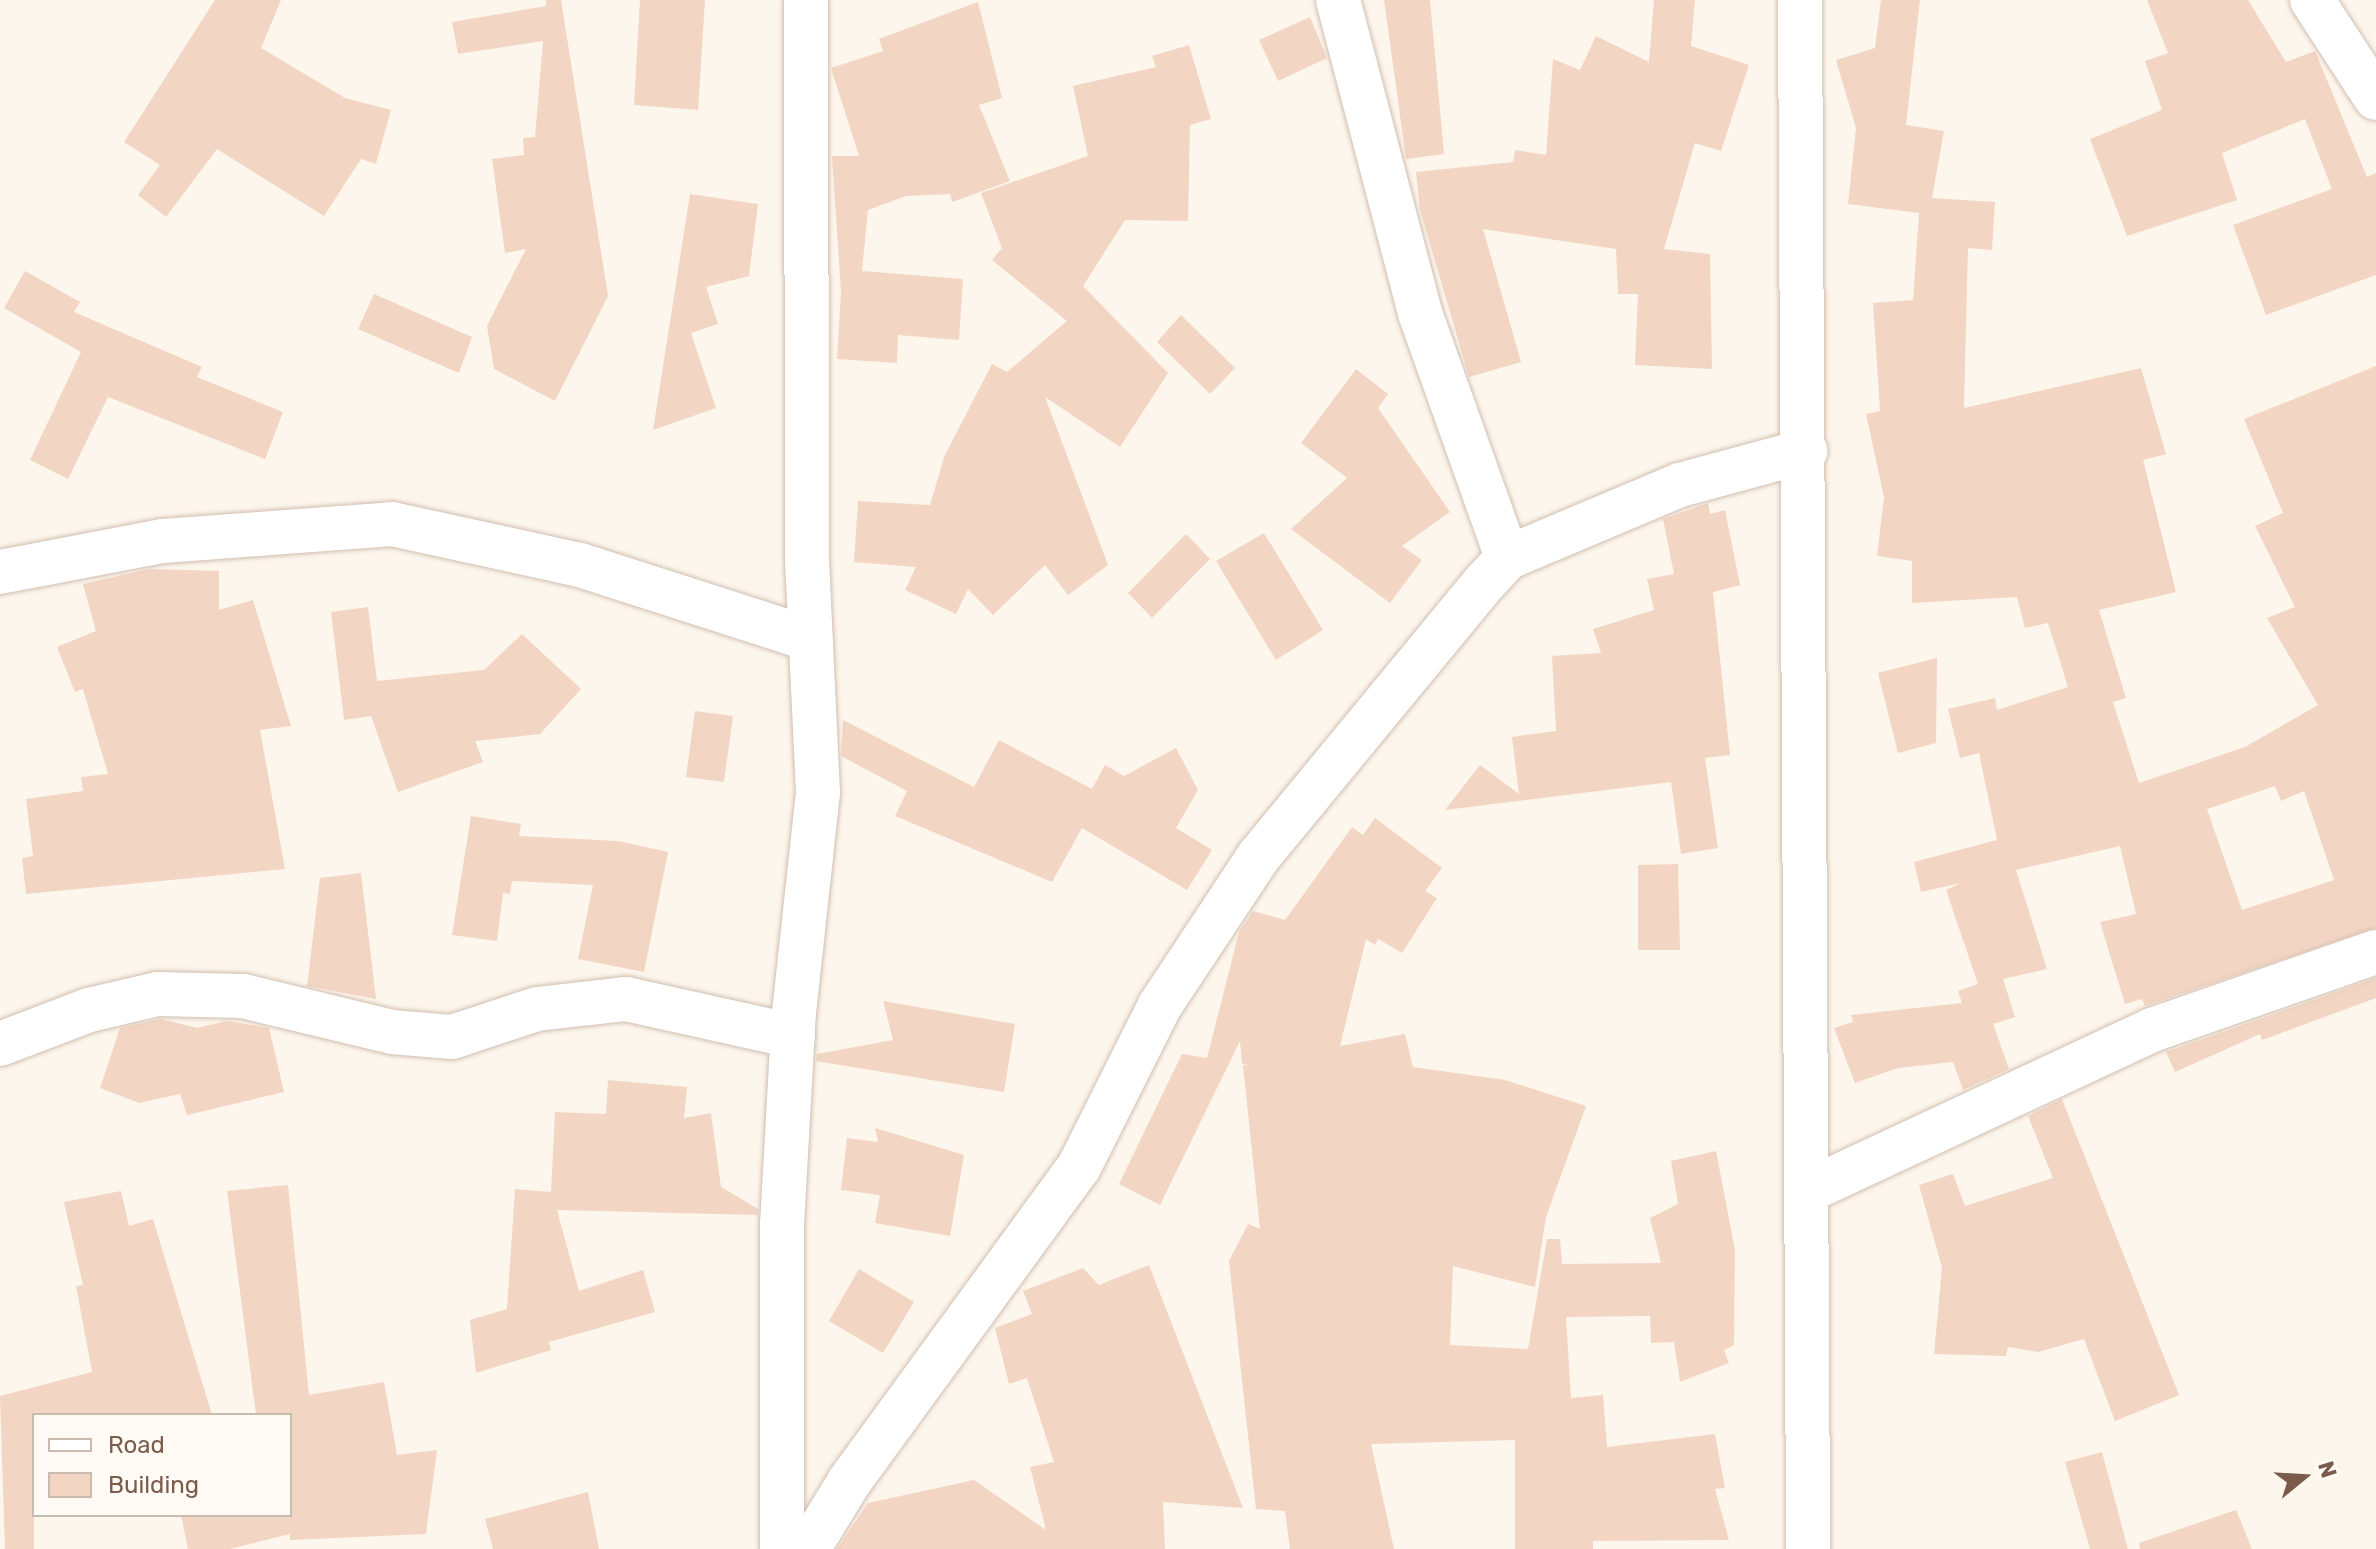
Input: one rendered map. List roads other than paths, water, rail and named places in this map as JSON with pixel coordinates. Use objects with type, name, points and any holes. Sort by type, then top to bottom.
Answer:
[{"type":"street","points":[[782,1549],[782,1225],[793,1036],[818,793],[810,639],[806,0]]},
{"type":"street","points":[[1338,0],[1420,313],[1507,558]]},
{"type":"street","points":[[1800,0],[1805,451],[1808,1549]]},
{"type":"street","points":[[2312,0],[2376,98]]},
{"type":"street","points":[[808,1549],[849,1482],[1079,1167],[1159,1007],[1259,856],[1507,558],[1680,485],[1805,451]]},
{"type":"street","points":[[0,572],[163,541],[392,524],[580,565],[810,639]]},
{"type":"street","points":[[1807,1191],[2152,1030],[2376,952]]},
{"type":"street","points":[[0,1044],[89,1010],[158,994],[243,996],[392,1032],[452,1037],[537,1009],[626,999],[793,1036]]}]
